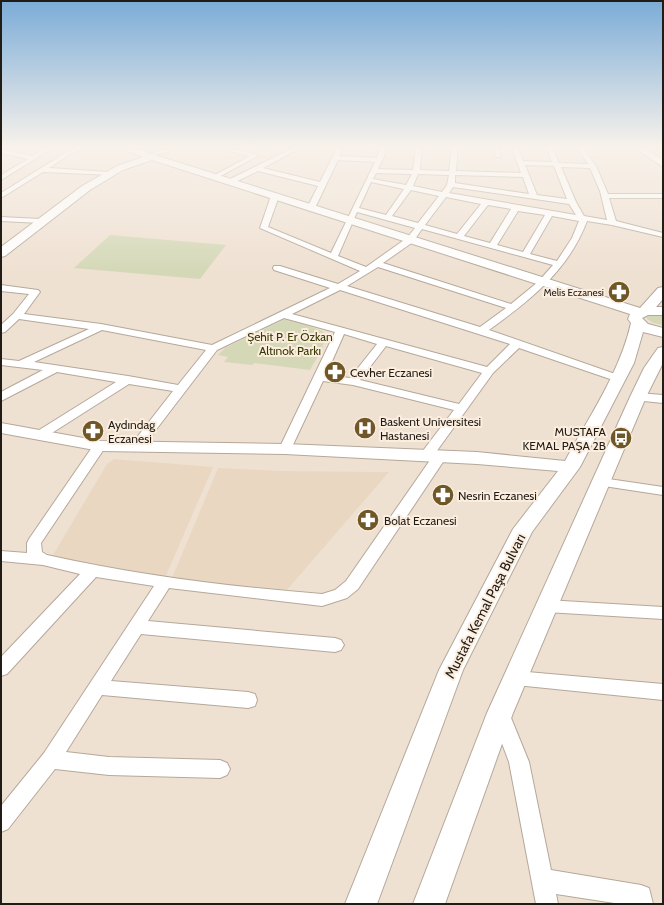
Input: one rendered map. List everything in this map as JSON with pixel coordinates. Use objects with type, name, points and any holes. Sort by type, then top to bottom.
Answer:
[{"type":"main road","points":[[1,253],[86,188]]},
{"type":"main road","points":[[249,188],[543,282],[641,316],[663,311]]},
{"type":"main road","name":"Mustafa Kemal Paşa Bulvarı","points":[[361,904],[451,670],[523,529],[571,466],[626,363],[641,316],[663,291]]},
{"type":"main road","points":[[641,316],[650,330],[663,333]]},
{"type":"main road","points":[[429,904],[500,713],[638,397],[661,357]]},
{"type":"main road","points":[[1,428],[100,446],[137,445],[285,449],[433,456],[571,466]]},
{"type":"street","points":[[1,196],[14,188]]},
{"type":"street","points":[[310,208],[321,188]]},
{"type":"street","points":[[333,257],[349,220],[366,188]]},
{"type":"street","points":[[388,217],[408,188]]},
{"type":"street","points":[[415,188],[516,208],[612,223],[663,235]]},
{"type":"street","points":[[137,445],[213,348],[338,287],[367,271],[410,240],[448,188]]},
{"type":"street","points":[[475,188],[572,202]]},
{"type":"street","points":[[531,188],[534,196]]},
{"type":"street","points":[[481,331],[514,308],[543,282],[568,252],[580,230],[583,221],[572,202],[567,188]]},
{"type":"street","points":[[603,188],[612,223]]},
{"type":"street","points":[[275,196],[264,228],[367,271]]},
{"type":"street","points":[[605,196],[663,196]]},
{"type":"street","points":[[459,237],[486,202]]},
{"type":"street","points":[[492,246],[516,208]]},
{"type":"street","points":[[356,209],[558,264]]},
{"type":"street","points":[[525,255],[550,213]]},
{"type":"street","points":[[1,219],[41,221]]},
{"type":"street","points":[[376,264],[514,308]]},
{"type":"street","points":[[277,268],[481,331],[617,378]]},
{"type":"street","points":[[1,288],[35,292],[17,316],[1,330]]},
{"type":"street","points":[[282,314],[489,371]]},
{"type":"street","points":[[17,316],[101,327],[213,348]]},
{"type":"street","points":[[21,364],[101,327]]},
{"type":"street","points":[[285,449],[341,330]]},
{"type":"street","points":[[353,382],[384,342]]},
{"type":"street","points":[[1,556],[43,560],[92,571],[165,582],[297,598],[322,600],[341,594],[352,585],[462,408],[489,371],[516,344]]},
{"type":"street","points":[[1,362],[56,368],[181,389]]},
{"type":"street","points":[[1,397],[56,368]]},
{"type":"street","points":[[319,377],[353,382],[462,408]]},
{"type":"street","points":[[40,435],[128,379]]},
{"type":"street","points":[[638,397],[663,399]]},
{"type":"street","points":[[43,560],[36,557],[33,551],[34,543],[100,446]]},
{"type":"street","points":[[602,482],[663,491]]},
{"type":"street","points":[[1,669],[92,571]]},
{"type":"street","points":[[1,822],[51,759],[165,582]]},
{"type":"street","points":[[546,606],[663,613]]},
{"type":"street","points":[[136,627],[335,645]]},
{"type":"street","points":[[516,678],[663,692]]},
{"type":"street","points":[[98,687],[248,700]]},
{"type":"street","points":[[500,713],[519,762],[547,904]]},
{"type":"street","points":[[51,759],[109,766],[220,769]]},
{"type":"street","points":[[542,880],[641,896],[642,904]]},
{"type":"shaded area","points":[[114,459],[213,467],[165,578],[54,562],[53,555],[107,464]]},
{"type":"shaded area","points":[[218,468],[281,471],[389,472],[280,598],[172,578]]},
{"type":"green space","points":[[110,235],[226,245],[200,279],[74,268]]},
{"type":"green space","points":[[649,315],[663,315],[663,325],[653,323],[646,318]]},
{"type":"green space","name":"Şehit P. Er Özkan Altınok Parkı","points":[[285,319],[291,319],[322,331],[326,335],[322,349],[310,370],[254,363],[252,365],[224,362],[228,357],[218,355],[225,348]]},
{"type":"place","name":"Melis Eczanesi","points":[[619,292]]},
{"type":"place","name":"Cevher Eczanesi","points":[[335,372]]},
{"type":"place","name":"Baskent Universitesi Hastanesi","points":[[365,428]]},
{"type":"place","name":"Aydındag Eczanesi","points":[[93,431]]},
{"type":"place","name":"MUSTAFA KEMAL PAŞA 2B","points":[[621,438]]},
{"type":"place","name":"Nesrin Eczanesi","points":[[443,495]]},
{"type":"place","name":"Bolat Eczanesi","points":[[368,520]]}]
